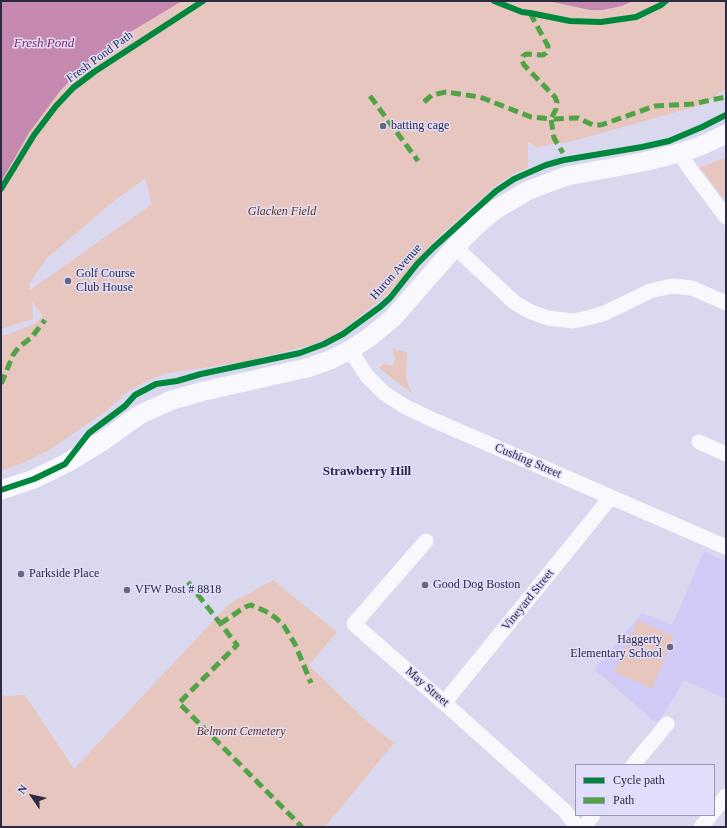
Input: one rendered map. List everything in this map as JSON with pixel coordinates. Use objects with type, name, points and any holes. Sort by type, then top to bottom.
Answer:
[{"type":"street","points":[[1,490],[34,479],[57,469],[103,441],[139,415],[172,400],[209,389],[307,368],[330,360],[350,350],[370,337],[393,318],[477,224],[509,201],[536,187],[567,176],[638,163],[683,152],[703,145],[726,134]]},
{"type":"street","points":[[683,152],[690,169],[726,217]]},
{"type":"street","points":[[455,247],[515,303],[531,312],[548,318],[567,321],[592,317],[605,313],[650,291],[672,286],[692,288],[726,303]]},
{"type":"street","name":"Cushing Street","points":[[350,350],[360,367],[370,379],[388,395],[404,406],[726,547]]},
{"type":"street","points":[[699,442],[726,454]]},
{"type":"street","name":"Vineyard Street","points":[[444,703],[611,497]]},
{"type":"street","name":"May Street","points":[[426,542],[354,624],[565,811],[577,827]]},
{"type":"street","points":[[634,764],[666,724]]},
{"type":"street","points":[[715,810],[726,796]]},
{"type":"street","points":[[584,827],[592,816]]},
{"type":"street","points":[[701,827],[710,816]]},
{"type":"shaded area","name":"Haggerty Elementary School","points":[[704,552],[726,561],[726,699],[684,680],[664,714],[656,723],[594,669],[642,613],[672,625]]},
{"type":"green space","name":"Glacken Field","points":[[182,1],[548,1],[590,10],[603,10],[622,6],[633,1],[726,1],[726,89],[702,105],[573,141],[536,147],[528,142],[528,168],[513,174],[495,186],[434,241],[391,291],[338,333],[314,344],[248,361],[168,373],[159,376],[145,382],[121,396],[122,398],[106,411],[49,450],[25,462],[1,471],[1,335],[6,335],[34,324],[43,316],[32,302],[33,319],[1,329],[1,182],[29,133],[60,90],[91,59],[129,33]],"holes":[[[145,179],[152,204],[30,290],[29,285],[46,259],[115,200]]]},
{"type":"green space","points":[[726,157],[726,202],[704,172],[698,169]]},
{"type":"green space","points":[[393,349],[407,352],[406,376],[413,394],[379,367],[384,364],[391,365],[394,363],[395,357]]},
{"type":"green space","name":"Belmont Cemetery","points":[[273,580],[337,632],[309,665],[364,719],[394,743],[325,827],[1,827],[1,694],[6,696],[25,695],[74,769],[228,605]]},
{"type":"green space","points":[[638,620],[674,637],[652,689],[614,672]]},
{"type":"water","name":"Fresh Pond","points":[[1,1],[182,1],[129,33],[91,59],[60,91],[29,133],[1,182]]},
{"type":"water","points":[[548,1],[633,1],[622,6],[603,10],[590,10]]},
{"type":"marked path","points":[[530,13],[548,46],[548,50],[543,55],[526,54],[523,56],[522,60],[524,65],[555,97],[557,102],[556,109],[551,119],[578,118],[593,125],[601,125],[655,106],[692,104],[726,97]]},
{"type":"marked path","points":[[424,102],[432,95],[446,92],[480,97],[531,117],[551,119],[554,138],[563,153]]},
{"type":"marked path","points":[[370,96],[418,161]]},
{"type":"marked path","points":[[1,380],[2,382],[13,355],[19,347],[31,338],[45,320]]},
{"type":"marked path","points":[[188,582],[237,645],[179,703],[302,827]]},
{"type":"marked path","points":[[220,624],[245,607],[251,605],[276,618],[284,626],[295,644],[311,683]]},
{"type":"cycle path","name":"Fresh Pond Path","points":[[1,189],[34,135],[56,106],[73,88],[94,72],[203,1]]},
{"type":"cycle path","points":[[494,1],[522,12],[570,21],[601,22],[636,17],[666,1]]},
{"type":"cycle path","name":"Huron Avenue","points":[[1,490],[34,479],[65,464],[89,433],[125,406],[135,395],[156,384],[177,381],[201,374],[300,353],[324,344],[343,334],[390,298],[417,264],[433,248],[496,191],[514,179],[546,165],[564,160],[669,141],[726,115]]},
{"type":"place","name":"batting cage","points":[[383,126]]},
{"type":"place","name":"Golf Course Club House","points":[[68,281]]},
{"type":"place","name":"Parkside Place","points":[[21,574]]},
{"type":"place","name":"Good Dog Boston","points":[[425,585]]},
{"type":"place","name":"VFW Post # 8818","points":[[127,590]]},
{"type":"place","name":"Haggerty Elementary School","points":[[670,647]]},
{"type":"district","name":"Strawberry Hill","points":[[367,472]]}]
